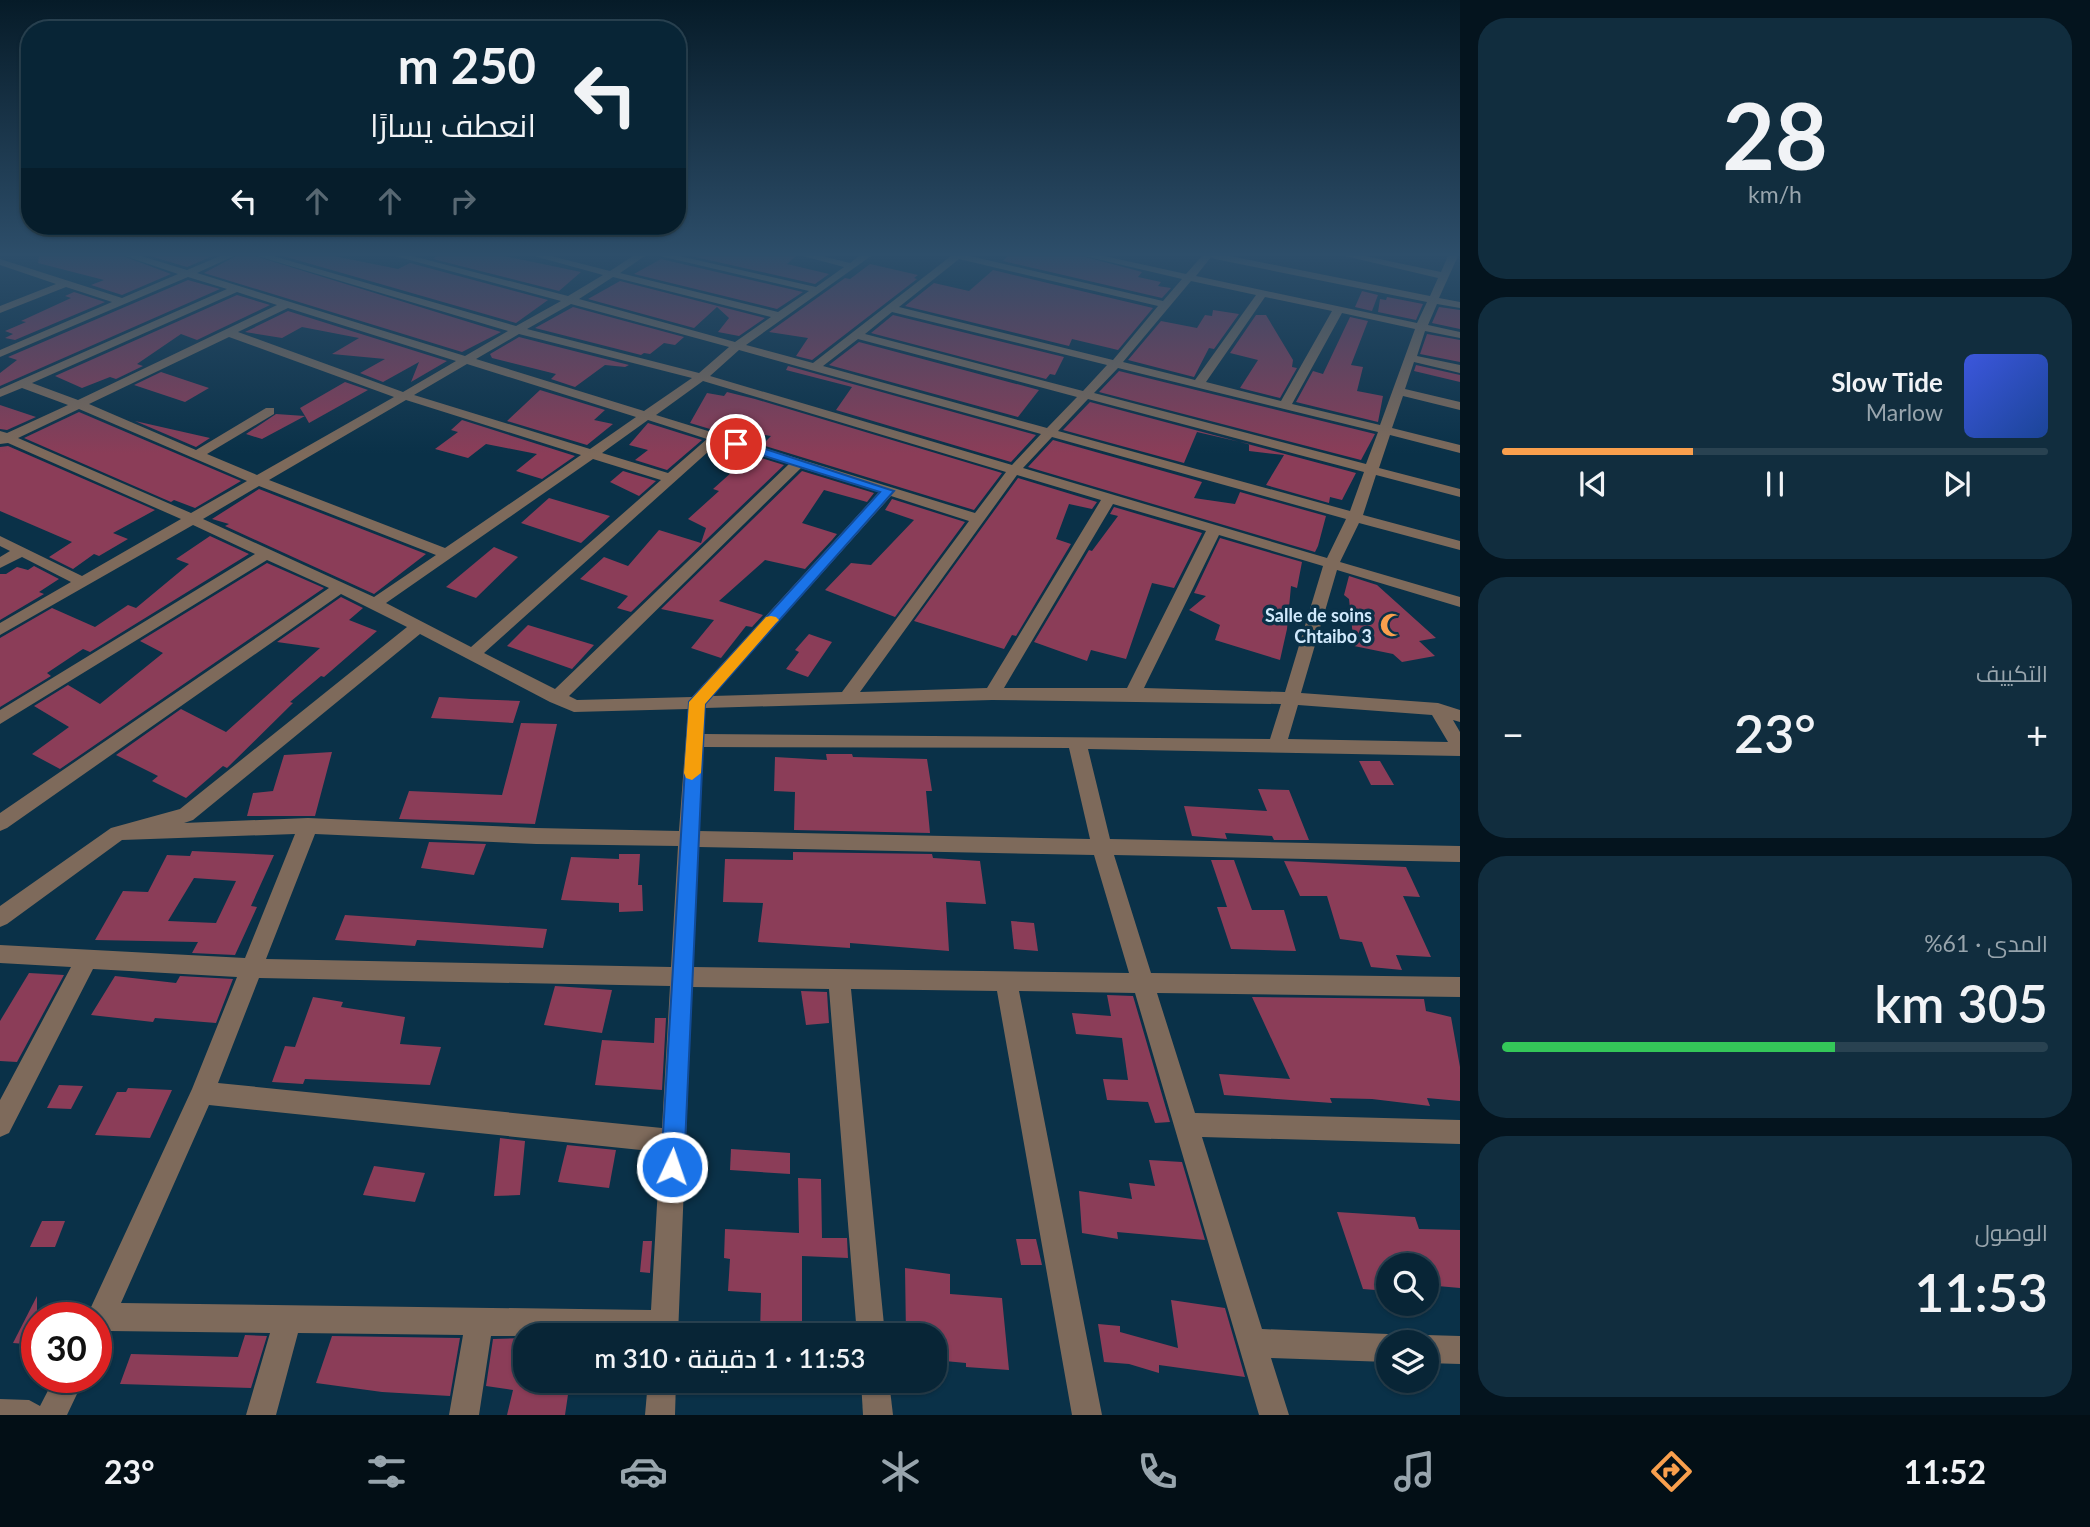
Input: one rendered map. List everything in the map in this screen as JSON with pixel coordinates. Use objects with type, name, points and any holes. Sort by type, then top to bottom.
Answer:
[{"type":"street","points":[[0,354],[76,322]]},
{"type":"street","points":[[0,393],[160,322]]},
{"type":"street","points":[[3,439],[247,322]]},
{"type":"street","points":[[343,322],[976,518]]},
{"type":"street","points":[[490,322],[701,377],[1460,602]]},
{"type":"street","points":[[0,630],[531,322]]},
{"type":"street","points":[[648,322],[1460,545]]},
{"type":"street","points":[[375,604],[701,377],[736,347],[771,322]]},
{"type":"street","points":[[814,368],[872,322]]},
{"type":"street","points":[[949,322],[1460,449]]},
{"type":"street","points":[[846,699],[1013,471],[1085,397],[1151,322]]},
{"type":"street","points":[[1198,385],[1242,322]]},
{"type":"street","points":[[1284,406],[1331,322]]},
{"type":"street","points":[[1397,322],[1460,335]]},
{"type":"street","points":[[1277,746],[1331,565],[1354,516],[1424,322]]},
{"type":"street","points":[[226,332],[404,396],[670,478]]},
{"type":"street","points":[[856,335],[1460,494]]},
{"type":"street","points":[[1410,358],[1460,369]]},
{"type":"street","points":[[21,383],[78,404],[256,480],[447,554]]},
{"type":"street","points":[[1398,391],[1460,406]]},
{"type":"street","points":[[197,455],[271,411]]},
{"type":"street","points":[[472,655],[716,438]]},
{"type":"street","points":[[3,439],[190,518],[375,604],[574,706],[992,694],[1133,694],[1290,698],[1438,709],[1460,716]]},
{"type":"street","points":[[556,698],[798,463]]},
{"type":"street","points":[[665,1323],[697,702],[888,491]]},
{"type":"street","points":[[992,694],[1109,499]]},
{"type":"street","points":[[1133,694],[1214,530]]},
{"type":"street","points":[[0,540],[82,582]]},
{"type":"street","points":[[0,562],[20,552]]},
{"type":"street","points":[[0,718],[266,554]]},
{"type":"street","points":[[0,823],[340,588]]},
{"type":"street","points":[[0,918],[118,833],[186,815],[418,626]]},
{"type":"street","points":[[695,740],[1077,742],[1460,749],[1438,709]]},
{"type":"street","points":[[1077,742],[1102,847],[1274,1415]]},
{"type":"street","points":[[118,833],[309,825],[536,836],[1460,854]]},
{"type":"street","points":[[108,1302],[202,1093],[309,825]]},
{"type":"street","points":[[0,954],[250,968],[681,977],[1460,987]]},
{"type":"street","points":[[0,1125],[87,958]]},
{"type":"street","points":[[839,979],[870,1323]]},
{"type":"street","points":[[1006,981],[1087,1415]]},
{"type":"street","points":[[202,1093],[673,1141]]},
{"type":"street","points":[[1185,1125],[1460,1132]]},
{"type":"street","points":[[261,1415],[288,1320]]},
{"type":"street","points":[[112,1323],[288,1320],[513,1324]]},
{"type":"street","points":[[464,1415],[479,1323]]},
{"type":"street","points":[[1252,1343],[1376,1348]]},
{"type":"street","points":[[1439,1349],[1460,1350]]},
{"type":"street","points":[[51,1415],[63,1393]]},
{"type":"street","points":[[660,1415],[661,1393]]},
{"type":"street","points":[[876,1393],[878,1415]]},
{"type":"street","points":[[0,1414],[29,1415]]},
{"type":"building","points":[[26,322],[58,322],[15,340],[5,338],[13,334],[5,331]]},
{"type":"building","points":[[90,322],[145,322],[0,386],[0,373],[17,360],[8,357]]},
{"type":"building","points":[[176,322],[234,322],[197,340],[181,334],[137,364],[143,366],[116,379],[110,377],[82,388],[55,376]]},
{"type":"building","points":[[265,322],[323,322],[447,361],[411,382],[419,362],[383,382],[360,373],[385,359],[332,354],[359,338],[302,327],[282,338],[245,332]]},
{"type":"building","points":[[364,322],[469,322],[501,332],[462,352]]},
{"type":"building","points":[[546,322],[629,322],[684,337],[675,345],[664,343],[650,354],[641,355],[535,328]]},
{"type":"building","points":[[672,322],[701,322],[694,328]]},
{"type":"building","points":[[726,322],[759,322],[739,336],[718,332]]},
{"type":"building","points":[[783,322],[861,322],[812,360],[796,356],[808,338],[769,332]]},
{"type":"building","points":[[884,322],[922,322],[1064,357],[1055,375],[1050,374],[1046,379],[871,333]]},
{"type":"building","points":[[971,322],[1141,322],[1118,350],[1072,339],[1069,346]]},
{"type":"building","points":[[1160,322],[1197,328],[1201,322],[1233,322],[1214,349],[1209,348],[1194,377],[1128,360]]},
{"type":"building","points":[[1251,322],[1270,322],[1293,360],[1292,367],[1297,368],[1280,398],[1240,388],[1258,360],[1230,353]]},
{"type":"building","points":[[1348,322],[1368,322],[1351,365],[1363,367],[1357,391],[1383,396],[1378,422],[1296,402],[1313,371],[1323,374]]},
{"type":"building","points":[[1460,322],[1460,329],[1432,323]]},
{"type":"building","points":[[1427,334],[1460,340],[1460,362],[1420,354]]},
{"type":"building","points":[[519,337],[629,365],[605,365],[575,387],[551,379],[556,374],[492,358],[490,354]]},
{"type":"building","points":[[859,342],[1039,390],[1018,417],[829,365]]},
{"type":"building","points":[[1416,365],[1460,375],[1460,382],[1414,371]]},
{"type":"building","points":[[788,366],[1036,435],[1011,462],[836,410],[852,387],[786,370]]},
{"type":"building","points":[[1119,371],[1375,434],[1361,460],[1099,392]]},
{"type":"building","points":[[161,372],[209,388],[185,402],[134,385]]},
{"type":"building","points":[[345,382],[368,390],[309,423],[300,408]]},
{"type":"building","points":[[540,390],[605,410],[594,420],[613,424],[587,445],[507,421]]},
{"type":"building","points":[[727,392],[1002,473],[974,510],[762,445],[771,436],[726,428],[720,432],[690,423],[707,393],[724,396]]},
{"type":"building","points":[[1090,402],[1237,441],[1197,432],[1184,463],[1063,430]]},
{"type":"building","points":[[0,405],[36,417],[7,430],[0,429]]},
{"type":"building","points":[[79,412],[241,481],[195,508],[174,500],[171,502],[24,438]]},
{"type":"building","points":[[276,414],[305,416],[262,439],[246,434]]},
{"type":"building","points":[[462,420],[575,456],[542,479],[516,471],[537,454],[486,444],[468,458],[435,449],[458,432],[451,430]]},
{"type":"building","points":[[135,421],[210,438],[196,447]]},
{"type":"building","points":[[648,423],[702,440],[667,470],[635,460],[648,450],[629,445]]},
{"type":"building","points":[[1053,440],[1202,482],[1194,498],[1235,504],[1240,492],[1326,516],[1318,546],[1315,552],[1028,467]]},
{"type":"building","points":[[1249,444],[1356,473],[1342,500],[1330,497],[1329,503],[1266,485],[1284,455],[1249,451]]},
{"type":"building","points":[[8,446],[155,510],[113,533],[128,539],[99,556],[94,554],[73,569],[49,557],[72,542],[0,511],[0,447]]},
{"type":"building","points":[[751,455],[784,465],[631,612],[617,608],[628,596],[580,579],[604,557],[628,566],[659,530],[701,543],[706,528],[688,519],[719,491],[713,489]]},
{"type":"building","points":[[623,471],[656,481],[639,496],[610,482]]},
{"type":"building","points":[[802,471],[874,493],[867,502],[824,490],[802,523],[837,534],[832,540],[805,569],[765,560],[719,601],[763,615],[752,627],[746,626],[721,658],[691,648],[714,620],[661,609]]},
{"type":"building","points":[[1018,478],[1097,502],[1092,509],[1069,504],[1056,539],[1071,544],[1016,636],[1012,635],[1004,649],[914,621]]},
{"type":"building","points":[[259,489],[426,554],[374,594],[225,526],[229,524],[212,519]]},
{"type":"building","points":[[549,498],[610,516],[581,543],[521,523]]},
{"type":"building","points":[[892,499],[965,522],[895,617],[825,590],[851,563],[871,565],[914,520],[885,510]]},
{"type":"building","points":[[1114,507],[1202,533],[1174,588],[1152,583],[1126,659],[1091,650],[1087,661],[1034,642],[1089,550],[1092,551],[1118,516],[1110,514]]},
{"type":"building","points":[[210,536],[249,554],[90,652],[83,649],[47,673],[51,676],[0,707],[0,638],[52,608],[95,627],[128,605],[136,608],[189,564],[176,559]]},
{"type":"building","points":[[1220,538],[1302,562],[1297,588],[1291,586],[1287,629],[1280,660],[1215,640],[1220,625],[1189,610],[1206,596],[1194,593]]},
{"type":"building","points":[[494,547],[518,557],[476,598],[446,587]]},
{"type":"building","points":[[267,563],[324,588],[60,769],[32,754],[69,727],[34,706],[68,685],[100,704],[163,653],[140,641]]},
{"type":"building","points":[[34,566],[59,579],[39,592],[44,594],[0,620],[0,574],[6,574],[17,567],[28,570]]},
{"type":"building","points":[[1349,576],[1377,585],[1436,638],[1419,641],[1435,656],[1402,662],[1393,654],[1354,646],[1349,599],[1344,595]]},
{"type":"building","points":[[341,597],[363,608],[349,620],[377,631],[324,677],[321,676],[290,702],[293,703],[227,768],[223,766],[186,798],[152,781],[158,776],[116,755],[181,709],[226,732],[320,648],[277,642]]},
{"type":"building","points":[[528,625],[594,645],[572,669],[507,646]]},
{"type":"building","points":[[809,634],[832,642],[808,677],[786,669],[799,652],[795,650]]},
{"type":"building","points":[[439,697],[520,701],[513,723],[431,718]]},
{"type":"building","points":[[521,723],[557,724],[535,824],[399,819],[409,791],[502,795]]},
{"type":"building","points":[[332,752],[315,816],[247,816],[253,793],[273,791],[284,755]]},
{"type":"building","points":[[826,754],[927,759],[932,791],[926,791],[930,833],[794,830],[795,792],[774,791],[775,757],[827,760]]},
{"type":"building","points":[[1359,761],[1380,761],[1394,785],[1371,785]]},
{"type":"building","points":[[1258,789],[1289,790],[1309,840],[1274,840],[1272,836],[1225,833],[1227,839],[1192,836],[1184,806],[1267,811]]},
{"type":"building","points":[[429,842],[486,844],[474,875],[421,868]]},
{"type":"building","points":[[192,851],[274,855],[251,906],[257,907],[235,955],[192,953],[198,942],[95,940],[123,891],[148,892],[167,855],[190,856]],"holes":[[[194,878],[236,881],[216,923],[168,921]]]},
{"type":"building","points":[[793,852],[932,854],[933,858],[980,861],[986,904],[946,902],[949,951],[850,943],[850,948],[758,942],[763,903],[723,902],[725,859],[793,860]]},
{"type":"building","points":[[619,854],[640,854],[638,885],[642,885],[643,911],[619,912],[619,903],[561,900],[571,857],[619,859]]},
{"type":"building","points":[[1211,860],[1234,860],[1252,910],[1284,910],[1296,951],[1231,949],[1217,907],[1227,907]]},
{"type":"building","points":[[1284,861],[1406,867],[1420,897],[1403,896],[1431,957],[1396,955],[1402,970],[1371,967],[1362,942],[1340,939],[1327,896],[1300,896]]},
{"type":"building","points":[[345,915],[547,929],[543,948],[417,940],[415,946],[335,940]]},
{"type":"building","points":[[1011,921],[1034,923],[1038,951],[1014,949]]},
{"type":"building","points":[[29,973],[64,975],[17,1062],[0,1061],[0,1021]]},
{"type":"building","points":[[115,976],[176,983],[180,976],[233,979],[216,1023],[155,1018],[153,1022],[91,1015]]},
{"type":"building","points":[[555,986],[612,990],[602,1033],[544,1025]]},
{"type":"building","points":[[801,991],[827,992],[829,1023],[806,1025]]},
{"type":"building","points":[[1107,995],[1133,996],[1170,1122],[1155,1123],[1148,1102],[1107,1100],[1103,1079],[1128,1080],[1122,1038],[1076,1034],[1072,1013],[1111,1016]]},
{"type":"building","points":[[313,997],[343,1002],[341,1007],[405,1017],[400,1044],[441,1047],[430,1085],[305,1079],[303,1084],[272,1082],[285,1046],[295,1047]]},
{"type":"building","points":[[1252,997],[1424,999],[1426,1011],[1451,1017],[1460,1067],[1460,1101],[1427,1098],[1430,1106],[1372,1099],[1330,1098],[1332,1103],[1224,1095],[1219,1074],[1290,1079]]},
{"type":"building","points":[[655,1018],[666,1018],[662,1090],[595,1085],[602,1040],[654,1043]]},
{"type":"building","points":[[59,1085],[83,1086],[71,1109],[47,1108]]},
{"type":"building","points":[[128,1088],[172,1090],[150,1138],[95,1135],[117,1092],[126,1092]]},
{"type":"building","points":[[500,1138],[525,1141],[520,1195],[494,1196]]},
{"type":"building","points":[[567,1145],[616,1150],[609,1188],[558,1182]]},
{"type":"building","points":[[731,1149],[790,1153],[790,1174],[730,1170]]},
{"type":"building","points":[[1149,1160],[1182,1162],[1205,1240],[1117,1232],[1118,1239],[1082,1233],[1079,1191],[1132,1199],[1129,1183],[1155,1186]]},
{"type":"building","points":[[374,1166],[425,1173],[415,1202],[363,1195]]},
{"type":"building","points":[[798,1178],[821,1179],[822,1238],[847,1238],[848,1258],[802,1256],[802,1323],[760,1323],[761,1293],[728,1291],[730,1259],[724,1258],[725,1229],[799,1233]]},
{"type":"building","points":[[1337,1212],[1415,1217],[1419,1229],[1460,1230],[1460,1288],[1439,1286],[1439,1253],[1376,1253],[1376,1290],[1363,1289]]},
{"type":"building","points":[[42,1221],[65,1221],[55,1247],[30,1247]]},
{"type":"building","points":[[1016,1239],[1036,1239],[1042,1265],[1021,1265]]},
{"type":"building","points":[[643,1241],[652,1241],[650,1273],[640,1272]]},
{"type":"building","points":[[905,1268],[950,1274],[950,1294],[1002,1298],[1009,1370],[966,1367],[966,1363],[947,1361],[947,1323],[906,1323]]},
{"type":"building","points":[[1171,1300],[1225,1308],[1245,1377],[1159,1365],[1159,1373],[1129,1364],[1104,1362],[1098,1324],[1120,1326],[1120,1332],[1178,1348]]},
{"type":"building","points":[[21,1327],[21,1344],[13,1343]]},
{"type":"building","points":[[245,1335],[267,1336],[251,1388],[120,1384],[131,1354],[238,1357]]},
{"type":"building","points":[[332,1336],[460,1338],[450,1396],[382,1392],[316,1383]]},
{"type":"building","points":[[513,1338],[513,1390],[486,1386],[493,1339]]},
{"type":"building","points":[[513,1390],[513,1393],[568,1393],[565,1415],[507,1415]]},
{"type":"slow traffic","points":[[692,773],[697,702],[771,620]]},
{"type":"place","name":"Salle de soins Chtaibo 3","points":[[1392,625]]},
{"type":"route","points":[[672,1167],[697,702],[888,491],[736,444]]}]
